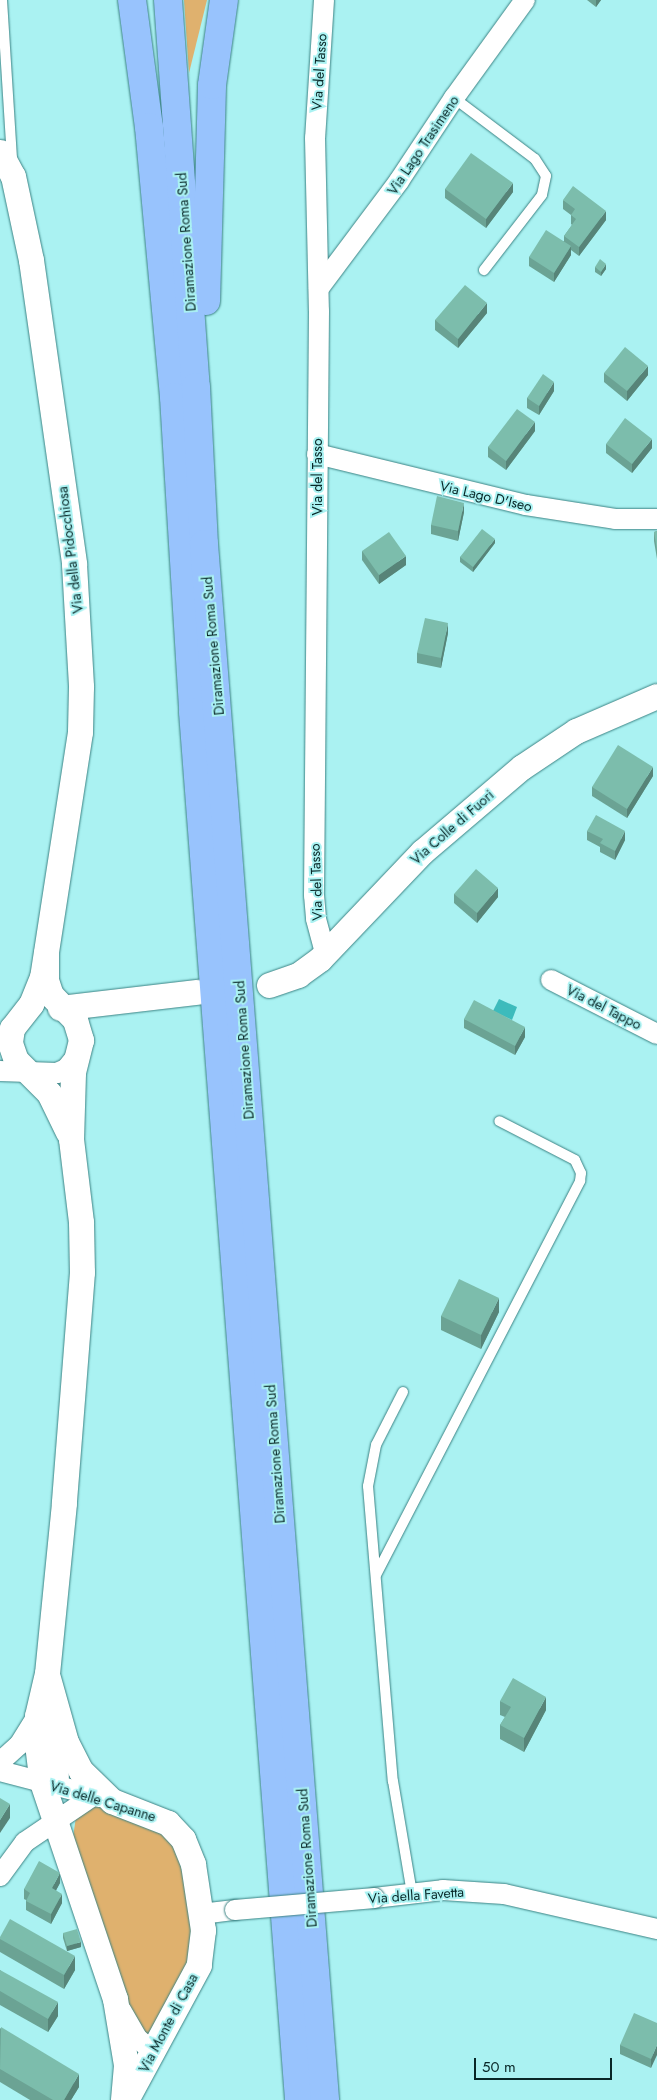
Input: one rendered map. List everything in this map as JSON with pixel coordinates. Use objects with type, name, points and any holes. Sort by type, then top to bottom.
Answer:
[{"type":"highway","name":"Diramazione Roma Sud","points":[[168,0],[196,387],[204,544],[325,2100]]},
{"type":"highway","points":[[196,387],[206,306],[212,85],[224,0]]},
{"type":"highway","name":"Diramazione Roma Sud","points":[[132,2],[149,126],[174,397],[193,712],[299,2100]]},
{"type":"street","name":"Via del Tasso","points":[[324,0],[315,119],[319,288],[314,895],[316,919],[326,953]]},
{"type":"street","name":"Via Lago Trasimeno","points":[[319,288],[399,181],[454,98],[525,0]]},
{"type":"street","name":"Via della Pidocchiosa","points":[[0,152],[13,176],[30,260],[74,564],[80,646],[80,732],[46,953],[39,987],[27,1010]]},
{"type":"street","name":"Via Lago D'Iseo","points":[[317,454],[510,502],[615,519],[657,519]]},
{"type":"street","name":"Via Colle di Fuori","points":[[269,985],[298,975],[326,953],[422,852],[522,767],[576,731],[657,696]]},
{"type":"street","name":"Via della Pidocchiosa","points":[[46,953],[47,986],[60,1008]]},
{"type":"street","name":"Via del Tappo","points":[[551,980],[657,1034]]},
{"type":"street","points":[[71,1138],[49,1093],[29,1071],[5,1050],[12,1028],[27,1010],[41,1005],[60,1008],[197,992]]},
{"type":"street","points":[[0,1071],[29,1071],[48,1076],[66,1069],[80,1047],[96,1015],[120,1000]]},
{"type":"street","points":[[60,1008],[75,1020],[80,1047],[73,1073],[71,1138],[82,1235],[82,1288],[47,1673],[47,1717],[51,1784],[55,1821],[116,1999],[134,2033],[154,2052]]},
{"type":"street","points":[[0,1762],[47,1717]]},
{"type":"street","points":[[0,1876],[25,1842],[55,1821],[103,1798],[77,1764],[47,1717]]},
{"type":"street","name":"Via delle Capanne","points":[[0,1771],[103,1798],[159,1817],[180,1834],[190,1854],[201,1914]]},
{"type":"street","name":"Via della Favetta","points":[[201,1914],[455,1890],[504,1894],[657,1929]]},
{"type":"street","name":"Via Monte di Casa","points":[[125,2100],[154,2052],[199,1965],[203,1938],[201,1914]]},
{"type":"street","points":[[116,1999],[126,2065],[125,2100]]},
{"type":"lane","points":[[2,0],[13,176]]},
{"type":"lane","points":[[454,98],[535,159],[546,176],[542,194],[484,270]]},
{"type":"lane","points":[[376,1575],[580,1180],[580,1166],[575,1160],[499,1121]]},
{"type":"lane","points":[[403,1392],[376,1445],[369,1472],[394,1788],[412,1893]]},
{"type":"shaded area","points":[[184,0],[207,0],[189,73]]},
{"type":"shaded area","points":[[87,1804],[111,1806],[175,1840],[193,1923],[190,1964],[150,2042],[125,1999],[73,1837],[76,1817]]},
{"type":"water","points":[[499,999],[517,1007],[512,1020],[493,1011]]},
{"type":"building","points":[[471,153],[513,183],[486,219],[445,189]]},
{"type":"building","points":[[573,186],[606,211],[579,247],[564,236],[576,219],[571,215],[575,209],[563,200]]},
{"type":"building","points":[[546,230],[571,246],[554,273],[529,257]]},
{"type":"building","points":[[600,259],[606,264],[601,272],[595,267]]},
{"type":"building","points":[[465,285],[487,303],[458,339],[435,320]]},
{"type":"building","points":[[625,347],[648,366],[627,391],[604,373]]},
{"type":"building","points":[[543,374],[554,382],[539,406],[527,398]]},
{"type":"building","points":[[517,409],[535,422],[506,461],[488,447]]},
{"type":"building","points":[[625,418],[652,439],[632,464],[606,444]]},
{"type":"building","points":[[437,496],[464,503],[458,531],[431,525]]},
{"type":"building","points":[[482,529],[495,539],[473,567],[460,557]]},
{"type":"building","points":[[657,531],[657,550],[654,532]]},
{"type":"building","points":[[389,532],[406,556],[379,575],[362,551]]},
{"type":"building","points":[[425,618],[448,623],[441,658],[417,653]]},
{"type":"building","points":[[618,745],[653,767],[627,809],[592,787]]},
{"type":"building","points":[[596,815],[625,831],[615,851],[600,843],[603,839],[587,831]]},
{"type":"building","points":[[476,869],[498,888],[477,913],[454,894]]},
{"type":"building","points":[[474,1000],[525,1027],[515,1046],[464,1019]]},
{"type":"building","points":[[459,1279],[499,1298],[481,1335],[441,1316]]},
{"type":"building","points":[[513,1678],[546,1697],[524,1738],[500,1725],[511,1707],[500,1701]]},
{"type":"building","points":[[0,1798],[10,1804],[0,1820]]},
{"type":"building","points":[[39,1861],[60,1873],[52,1888],[62,1894],[51,1914],[26,1901],[30,1893],[24,1889]]},
{"type":"building","points":[[10,1919],[75,1956],[64,1975],[0,1939]]},
{"type":"building","points":[[77,1929],[81,1942],[67,1946],[63,1933]]},
{"type":"building","points":[[0,1970],[58,2002],[48,2019],[0,1991]]},
{"type":"building","points":[[634,2013],[657,2023],[657,2045],[651,2059],[620,2045]]},
{"type":"building","points":[[1,2027],[79,2074],[64,2100],[53,2100],[0,2069]]}]
